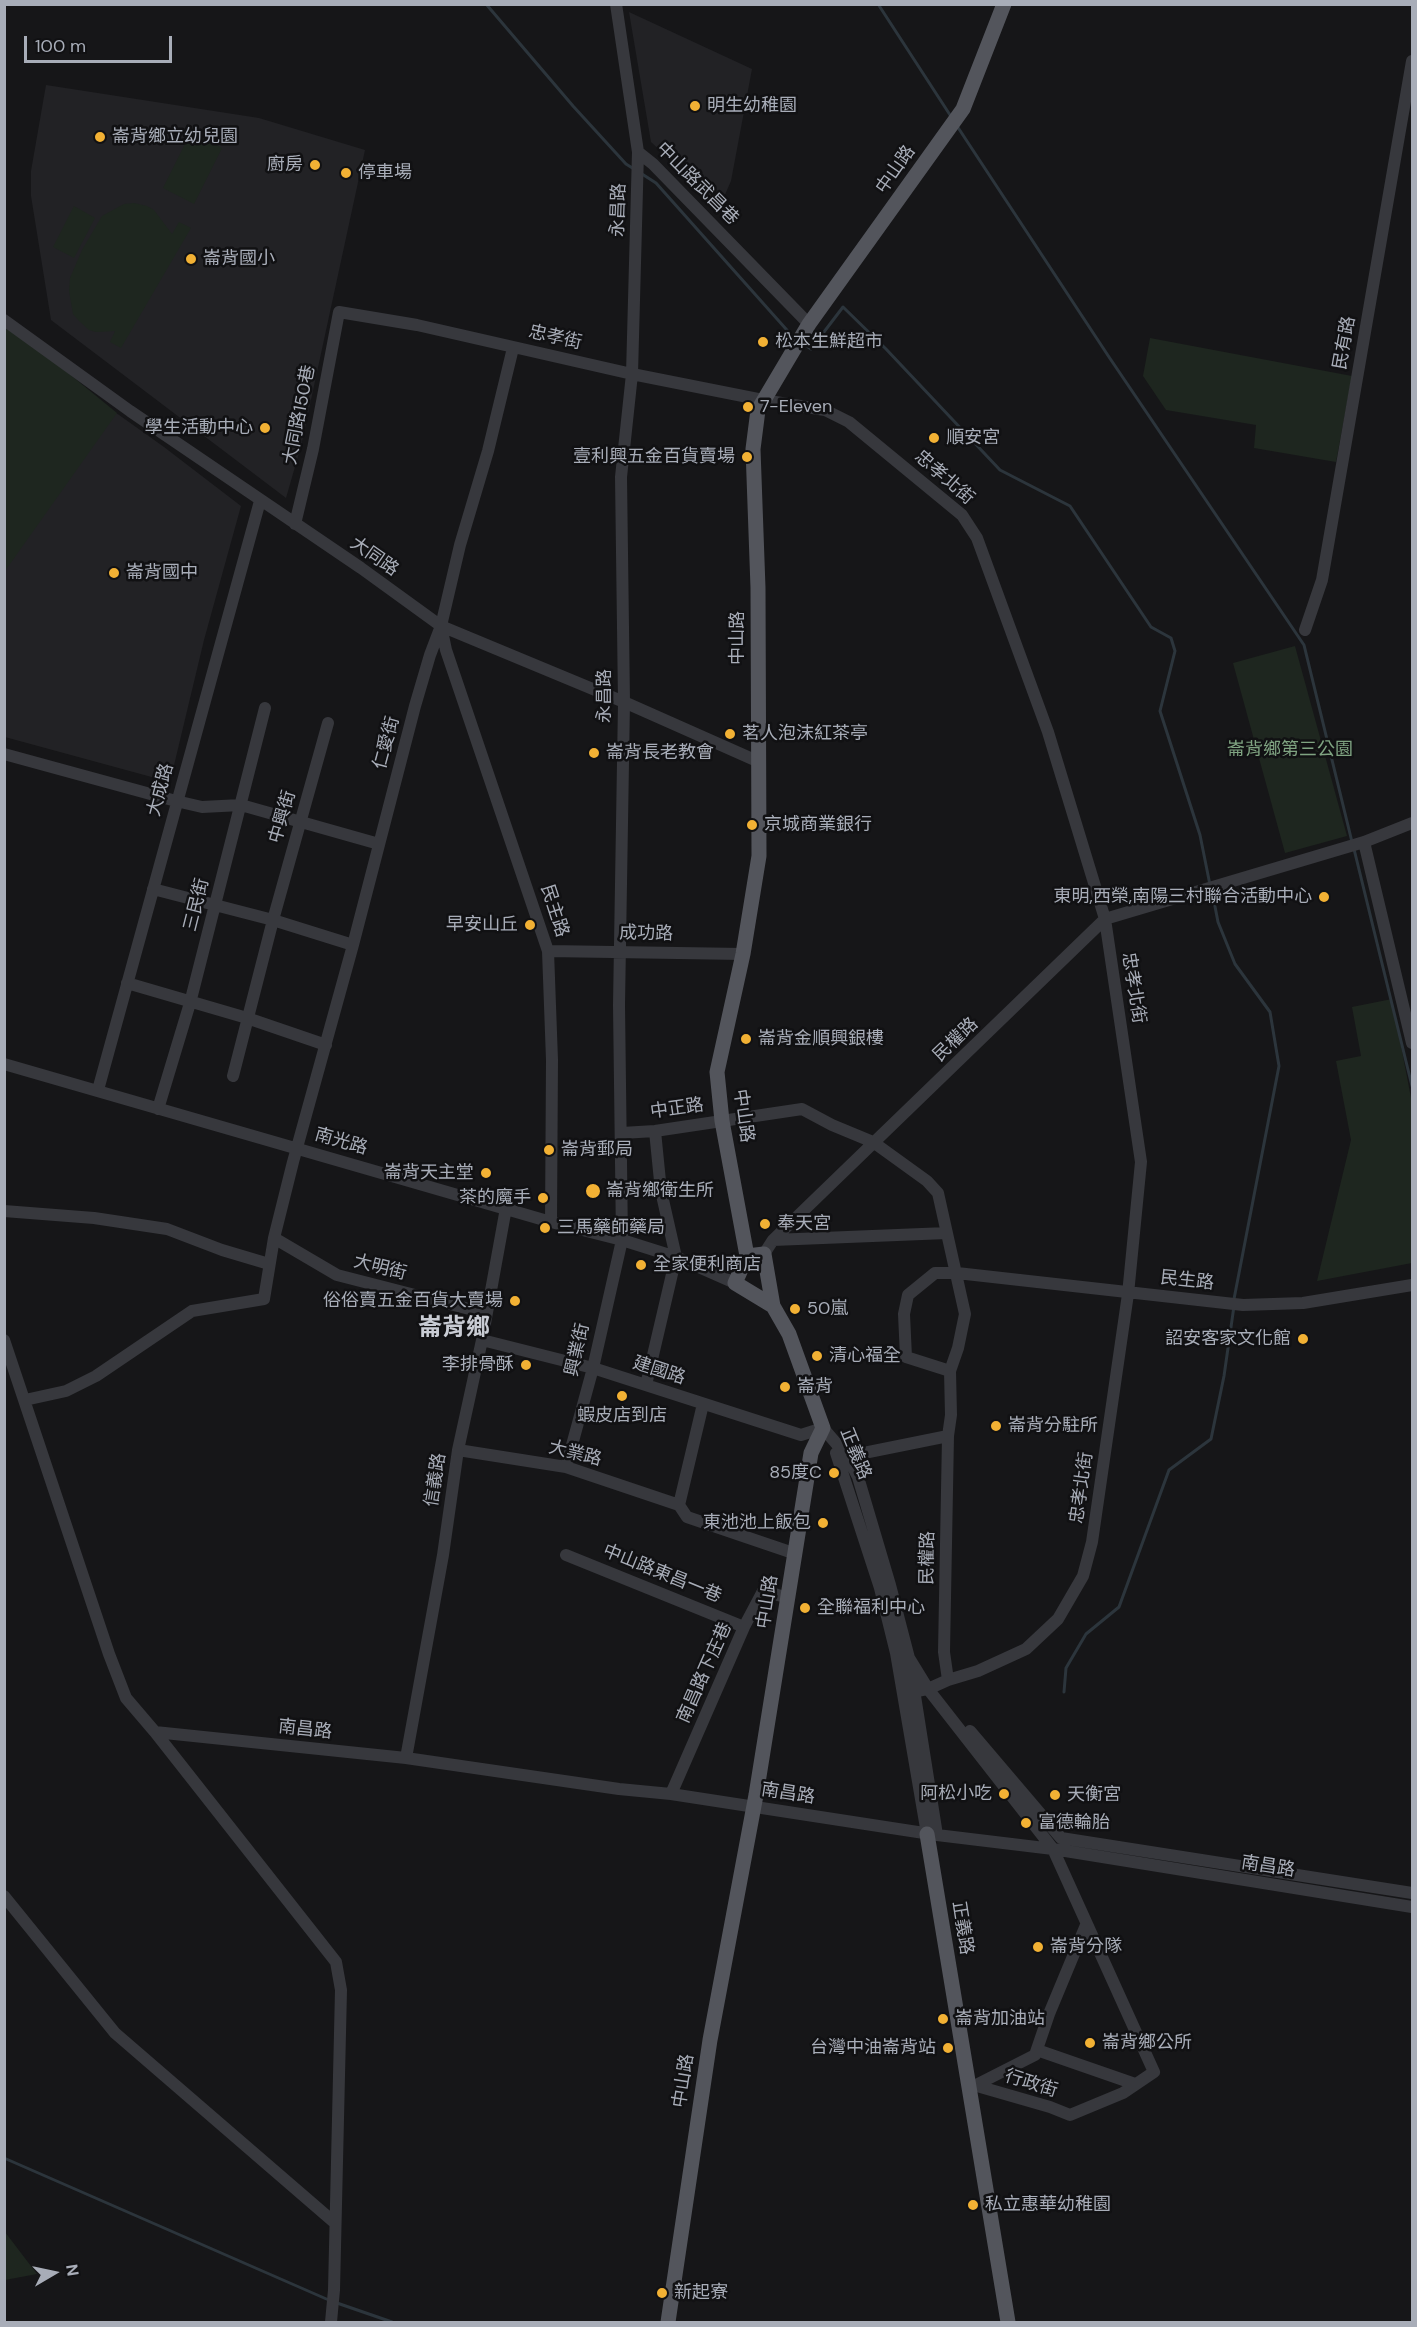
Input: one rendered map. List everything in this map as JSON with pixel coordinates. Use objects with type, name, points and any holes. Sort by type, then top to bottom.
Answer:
[{"type":"main road","name":"中山路","points":[[747,1256],[722,1121],[717,1072],[743,954],[759,856],[758,588],[753,449],[758,410],[809,324],[963,109],[1004,4]]},
{"type":"main road","points":[[773,1306],[735,1283],[747,1256],[764,1254],[773,1306],[789,1334],[823,1428]]},
{"type":"main road","name":"中山路","points":[[668,2322],[710,2040],[754,1806],[811,1453],[823,1428]]},
{"type":"main road","name":"正義路","points":[[932,1835],[973,2086],[1008,2322]]},
{"type":"main road","name":"正義路","points":[[973,2086],[1017,2322]]},
{"type":"street","name":"中山路武昌巷","points":[[616,4],[638,152],[653,164],[809,324]]},
{"type":"street","name":"民有路","points":[[1305,630],[1324,570],[1413,60]]},
{"type":"street","name":"永昌路","points":[[622,1240],[620,952],[624,702],[621,477],[632,374],[638,152]]},
{"type":"street","name":"忠孝街","points":[[339,312],[417,325],[632,374],[763,400]]},
{"type":"street","name":"大同路150巷","points":[[295,524],[313,448],[339,312]]},
{"type":"street","name":"大同路","points":[[4,320],[441,626],[624,702],[758,762]]},
{"type":"street","name":"仁愛街","points":[[24,1400],[66,1391],[96,1376],[192,1311],[264,1299],[274,1238],[430,655],[441,626],[460,545],[488,451],[513,348]]},
{"type":"street","name":"忠孝北街","points":[[763,400],[825,410],[849,422],[962,515],[977,538],[1048,732],[1105,919],[1141,1162],[1128,1294],[1092,1542],[1083,1576],[1058,1619],[1026,1649],[978,1671],[928,1689],[909,1693]]},
{"type":"street","name":"大成路","points":[[98,1090],[260,501]]},
{"type":"street","name":"民主路","points":[[441,626],[446,650],[548,951],[552,1060],[551,1222]]},
{"type":"street","points":[[430,655],[446,650]]},
{"type":"street","name":"三民街","points":[[158,1109],[190,1003],[265,708]]},
{"type":"street","name":"中興街","points":[[273,920],[328,723]]},
{"type":"street","points":[[4,754],[202,807],[241,805],[379,844]]},
{"type":"street","name":"民權路","points":[[948,1680],[944,1652],[948,1436],[951,1416],[950,1371],[958,1348],[965,1314],[938,1193],[927,1180],[873,1142],[1105,919],[1364,842],[1413,823]]},
{"type":"street","points":[[1364,842],[1413,1043]]},
{"type":"street","points":[[153,889],[273,920],[353,945]]},
{"type":"street","points":[[233,1076],[273,920]]},
{"type":"street","name":"成功路","points":[[548,951],[743,954]]},
{"type":"street","points":[[127,983],[247,1018],[326,1045]]},
{"type":"street","name":"南光路","points":[[4,1064],[551,1222],[622,1240],[676,1257],[735,1283]]},
{"type":"street","name":"中正路","points":[[622,1132],[655,1131],[802,1109],[832,1125],[873,1142]]},
{"type":"street","points":[[646,1385],[676,1257],[661,1191],[655,1131]]},
{"type":"street","points":[[764,1254],[773,1240],[873,1142]]},
{"type":"street","name":"信義路","points":[[406,1758],[443,1555],[458,1450],[482,1340],[485,1313],[506,1208]]},
{"type":"street","points":[[4,1211],[94,1218],[167,1229],[222,1250],[269,1264]]},
{"type":"street","points":[[773,1240],[947,1233]]},
{"type":"street","name":"大明街","points":[[274,1238],[336,1275],[485,1313]]},
{"type":"street","name":"興業街","points":[[566,1467],[593,1368],[622,1240]]},
{"type":"street","name":"民生路","points":[[950,1371],[906,1357],[904,1314],[908,1295],[935,1273],[957,1273],[1128,1294],[1192,1298],[1243,1305],[1292,1304],[1413,1285]]},
{"type":"street","points":[[4,1340],[109,1654],[126,1698],[336,1962],[341,1990],[334,2290],[331,2322]]},
{"type":"street","name":"建國路","points":[[482,1340],[593,1368],[801,1435],[823,1428]]},
{"type":"street","points":[[703,1404],[679,1505],[687,1518],[796,1554]]},
{"type":"street","name":"正義路","points":[[823,1428],[858,1477],[909,1658],[909,1693]]},
{"type":"street","points":[[843,1457],[948,1436]]},
{"type":"street","name":"大業路","points":[[458,1450],[566,1467],[679,1505]]},
{"type":"street","name":"正義路","points":[[843,1457],[909,1693],[932,1835]]},
{"type":"street","name":"中山路東昌一巷","points":[[566,1555],[744,1627]]},
{"type":"street","name":"南昌路下庄巷","points":[[671,1794],[744,1627],[763,1591],[789,1598]]},
{"type":"street","points":[[896,1653],[909,1658],[928,1689],[1053,1849]]},
{"type":"street","name":"南昌路","points":[[928,1689],[942,1698],[1061,1838],[1413,1893]]},
{"type":"street","name":"南昌路","points":[[155,1732],[406,1758],[619,1789],[671,1794],[932,1835],[1053,1849],[1413,1907]]},
{"type":"street","name":"行政街","points":[[973,2086],[1050,2107],[1070,2115],[1123,2093],[1154,2072],[1053,1849]]},
{"type":"street","points":[[4,1896],[115,2033],[335,2223]]},
{"type":"street","name":"行政街","points":[[973,2086],[1035,2055],[1049,2014],[1086,1925]]},
{"type":"street","points":[[1036,2050],[1136,2084]]},
{"type":"shaded area","name":"明生幼稚園","points":[[629,12],[752,69],[731,181],[720,206],[651,142]]},
{"type":"shaded area","name":"崙背國小","points":[[46,85],[259,118],[365,150],[301,446],[286,498],[51,320],[31,196],[31,171]]},
{"type":"shaded area","name":"崙背國中","points":[[4,333],[164,447],[241,506],[204,640],[170,782],[5,737]]},
{"type":"green space","points":[[191,132],[222,148],[194,204],[163,188]]},
{"type":"green space","points":[[134,203],[154,210],[172,234],[179,222],[191,228],[121,348],[110,342],[115,331],[89,330],[73,314],[69,291],[70,278],[82,250],[102,216],[124,204]]},
{"type":"green space","points":[[74,206],[95,218],[74,258],[53,247]]},
{"type":"green space","points":[[5,327],[51,359],[117,413],[5,571]]},
{"type":"green space","points":[[1150,338],[1352,376],[1336,462],[1254,448],[1256,425],[1166,410],[1143,376]]},
{"type":"green space","name":"崙背鄉第三公園","points":[[1295,646],[1347,836],[1285,853],[1233,663]]},
{"type":"green space","points":[[1392,999],[1412,1103],[1412,1263],[1317,1281],[1351,1140],[1336,1061],[1361,1056],[1352,1007]]},
{"type":"green space","points":[[5,2232],[37,2274],[5,2280]]},
{"type":"waterway","points":[[486,4],[573,106],[626,164],[634,169]]},
{"type":"waterway","points":[[878,4],[952,118]]},
{"type":"waterway","points":[[957,126],[1109,357],[1304,645],[1352,842]]},
{"type":"waterway","points":[[642,174],[656,183],[794,338]]},
{"type":"waterway","points":[[802,343],[811,349],[843,307],[886,349],[1000,470],[1070,506],[1151,627],[1171,638],[1175,651],[1160,711],[1200,835],[1210,885]]},
{"type":"waterway","points":[[1354,849],[1412,1086]]},
{"type":"waterway","points":[[1212,891],[1218,922],[1235,964],[1270,1012],[1279,1066],[1234,1299]]},
{"type":"waterway","points":[[1064,1692],[1066,1668],[1086,1634],[1119,1607],[1169,1470],[1211,1439],[1224,1376],[1234,1306]]},
{"type":"waterway","points":[[4,2158],[331,2301]]},
{"type":"waterway","points":[[337,2303],[392,2322]]},
{"type":"place","name":"明生幼稚園","points":[[695,106]]},
{"type":"place","name":"崙背鄉立幼兒園","points":[[100,137]]},
{"type":"place","name":"廚房","points":[[315,165]]},
{"type":"place","name":"停車場","points":[[346,173]]},
{"type":"place","name":"崙背國小","points":[[191,259]]},
{"type":"place","name":"松本生鮮超市","points":[[763,342]]},
{"type":"place","name":"7-Eleven","points":[[748,407]]},
{"type":"place","name":"學生活動中心","points":[[265,428]]},
{"type":"place","name":"順安宮","points":[[934,438]]},
{"type":"place","name":"壹利興五金百貨賣場","points":[[747,457]]},
{"type":"place","name":"崙背國中","points":[[114,573]]},
{"type":"place","name":"茗人泡沫紅茶亭","points":[[730,734]]},
{"type":"place","name":"崙背長老教會","points":[[594,753]]},
{"type":"place","name":"京城商業銀行","points":[[752,825]]},
{"type":"place","name":"東明,西榮,南陽三村聯合活動中心","points":[[1324,897]]},
{"type":"place","name":"早安山丘","points":[[530,925]]},
{"type":"place","name":"崙背金順興銀樓","points":[[746,1039]]},
{"type":"place","name":"崙背郵局","points":[[549,1150]]},
{"type":"place","name":"崙背天主堂","points":[[486,1173]]},
{"type":"place","name":"崙背鄉衛生所","points":[[593,1191]]},
{"type":"place","name":"茶的魔手","points":[[543,1198]]},
{"type":"place","name":"奉天宮","points":[[765,1224]]},
{"type":"place","name":"三馬藥師藥局","points":[[545,1228]]},
{"type":"place","name":"全家便利商店","points":[[641,1265]]},
{"type":"place","name":"俗俗賣五金百貨大賣場","points":[[515,1301]]},
{"type":"place","name":"50嵐","points":[[795,1309]]},
{"type":"place","name":"詔安客家文化館","points":[[1303,1339]]},
{"type":"place","name":"清心福全","points":[[817,1356]]},
{"type":"place","name":"李排骨酥","points":[[526,1365]]},
{"type":"place","name":"崙背","points":[[785,1387]]},
{"type":"place","name":"蝦皮店到店","points":[[622,1396]]},
{"type":"place","name":"崙背分駐所","points":[[996,1426]]},
{"type":"place","name":"85度C","points":[[834,1473]]},
{"type":"place","name":"東池池上飯包","points":[[823,1523]]},
{"type":"place","name":"全聯福利中心","points":[[805,1608]]},
{"type":"place","name":"阿松小吃","points":[[1004,1794]]},
{"type":"place","name":"天衡宮","points":[[1055,1795]]},
{"type":"place","name":"富德輪胎","points":[[1026,1823]]},
{"type":"place","name":"崙背分隊","points":[[1038,1947]]},
{"type":"place","name":"崙背加油站","points":[[943,2019]]},
{"type":"place","name":"崙背鄉公所","points":[[1090,2043]]},
{"type":"place","name":"台灣中油崙背站","points":[[948,2048]]},
{"type":"place","name":"私立惠華幼稚園","points":[[973,2205]]},
{"type":"place","name":"新起寮","points":[[662,2293]]},
{"type":"district","name":"崙背鄉","points":[[454,1329]]}]
